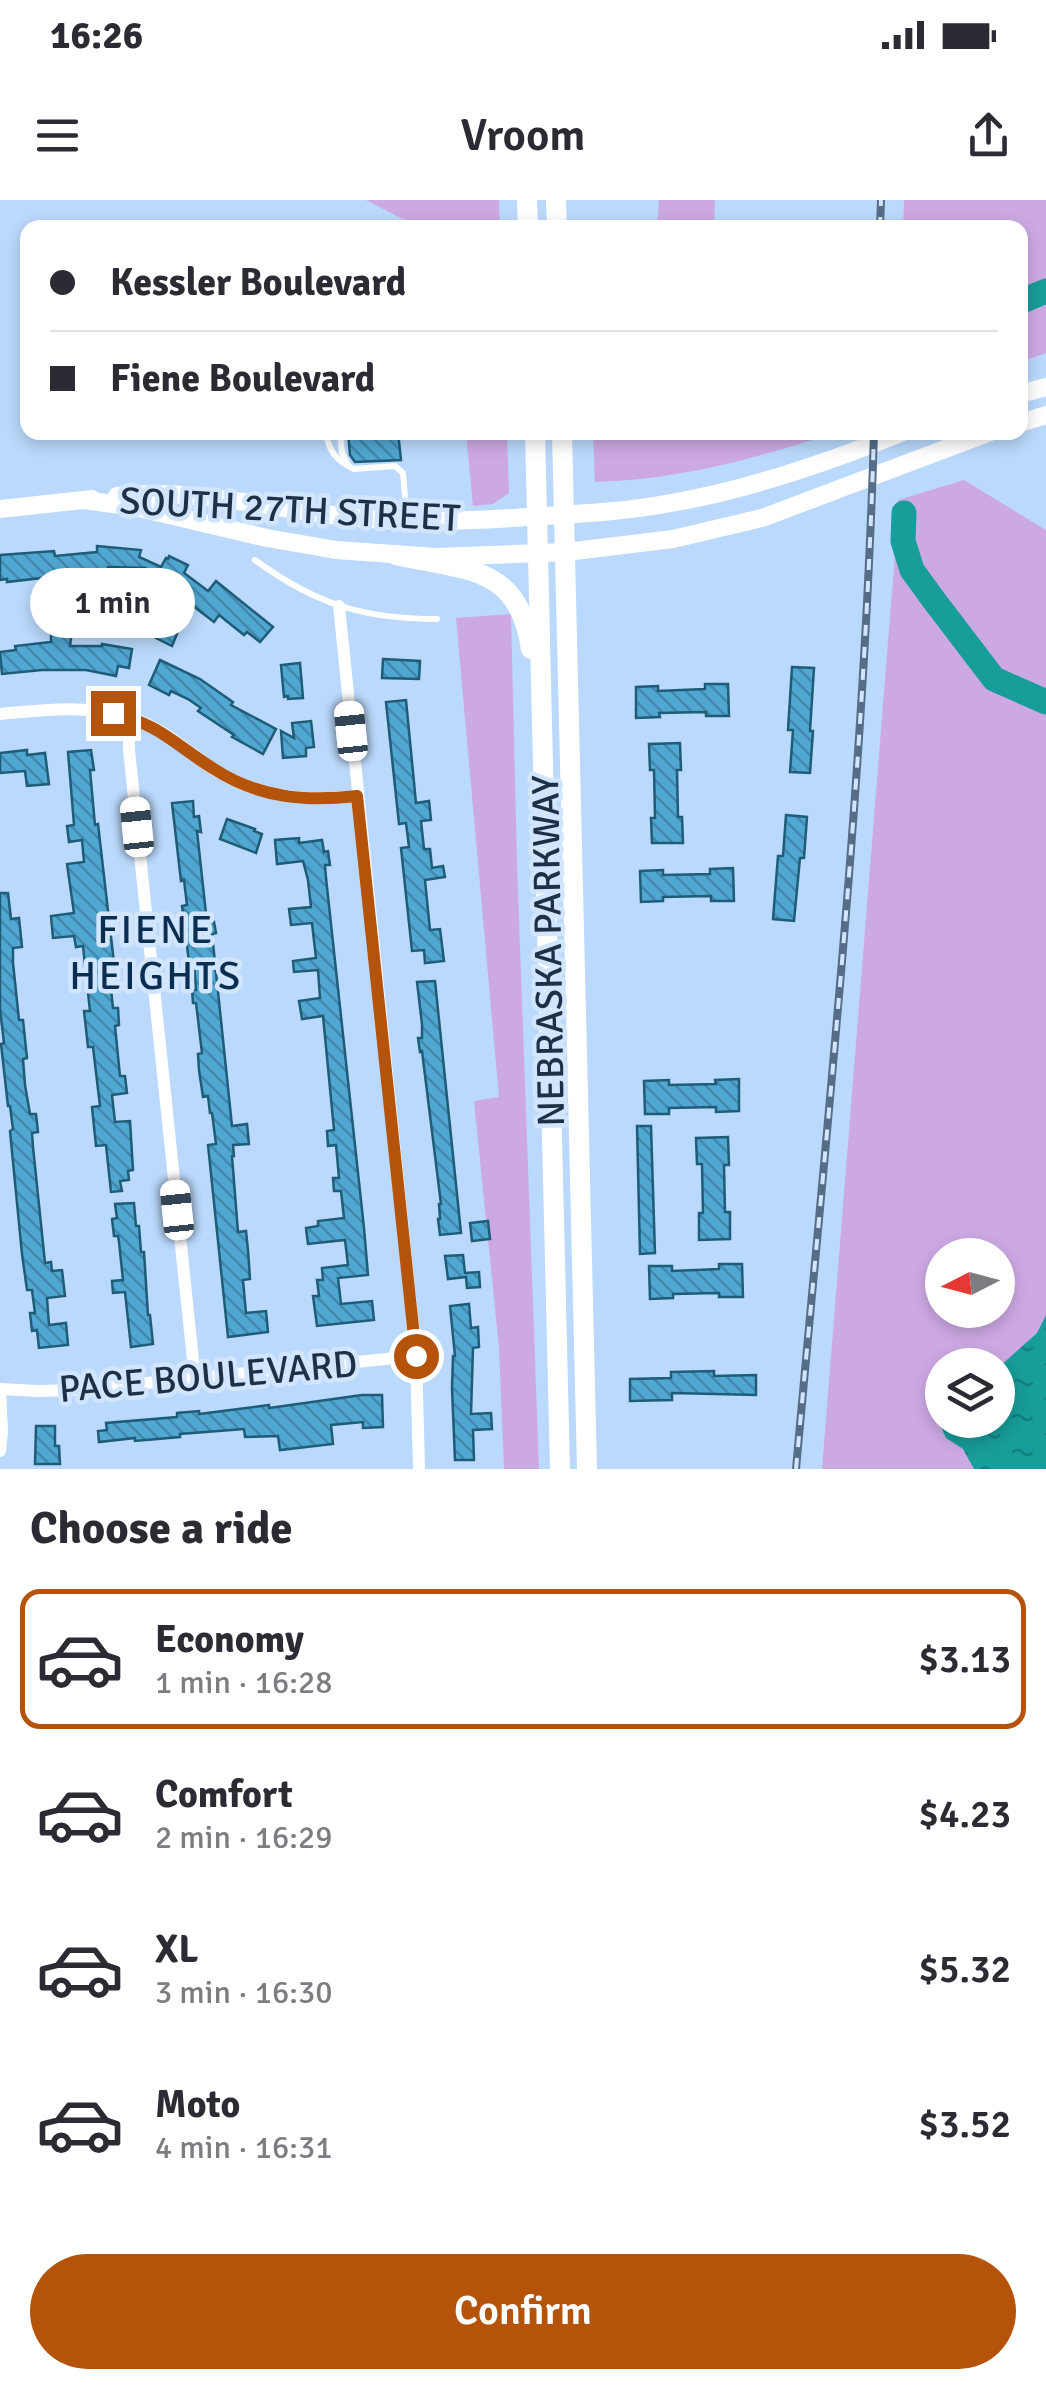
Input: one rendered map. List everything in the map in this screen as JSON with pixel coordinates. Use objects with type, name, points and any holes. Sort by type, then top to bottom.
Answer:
[{"type":"main road","name":"NEBRASKA PARKWAY","points":[[534,440],[560,1469]]},
{"type":"main road","name":"NEBRASKA PARKWAY","points":[[562,440],[587,1469]]},
{"type":"main road","name":"SOUTH 27TH STREET","points":[[0,509],[161,494],[409,522],[621,511],[742,488],[882,440]]},
{"type":"main road","name":"SOUTH 27TH STREET","points":[[84,500],[134,506],[300,544],[396,556],[566,552],[673,539],[762,518],[969,440]]},
{"type":"main road","points":[[211,524],[241,518],[255,503]]},
{"type":"main road","points":[[396,556],[481,574],[503,587],[520,607],[532,652],[544,788]]},
{"type":"street","points":[[339,606],[416,1356],[419,1469]]},
{"type":"street","points":[[0,714],[80,708],[130,717],[166,734],[211,767],[257,790],[292,798],[357,796]]},
{"type":"street","points":[[130,717],[129,750],[195,1379]]},
{"type":"street","name":"PACE BOULEVARD","points":[[0,1389],[58,1392],[416,1356]]},
{"type":"street","points":[[0,1389],[0,1450]]},
{"type":"lane","points":[[328,440],[331,453],[354,469],[395,466],[403,473],[405,497]]},
{"type":"lane","points":[[341,440],[348,466]]},
{"type":"lane","points":[[255,560],[299,590],[339,606],[391,618],[437,619]]},
{"type":"shaded area","points":[[366,200],[499,200],[500,220],[405,220]]},
{"type":"shaded area","points":[[659,200],[715,200],[714,220],[658,220]]},
{"type":"shaded area","points":[[904,200],[1046,200],[1046,353],[1028,359],[1028,220],[903,220]]},
{"type":"shaded area","points":[[467,440],[507,440],[509,493],[493,504],[473,506]]},
{"type":"shaded area","points":[[593,440],[810,440],[716,466],[656,477],[595,482]]},
{"type":"shaded area","points":[[964,480],[1046,530],[1046,1469],[822,1469],[898,500]]},
{"type":"shaded area","points":[[511,614],[539,1469],[504,1469],[499,1348],[474,1101],[499,1097],[456,618]]},
{"type":"water","points":[[1046,1315],[1046,1469],[974,1469],[963,1449],[946,1438],[1015,1438],[1015,1353],[1037,1333]]},
{"type":"building","points":[[349,440],[399,440],[401,460],[355,462]]},
{"type":"building","points":[[97,546],[141,550],[139,557],[161,567],[169,556],[188,565],[184,573],[208,591],[216,581],[273,627],[260,642],[219,615],[214,622],[184,599],[140,579],[145,568],[108,567],[108,580],[96,580],[91,574],[53,577],[53,584],[43,585],[42,578],[0,580],[0,555],[54,551],[55,556],[97,552]]},
{"type":"building","points":[[159,620],[179,629],[172,646],[152,636]]},
{"type":"building","points":[[51,630],[72,630],[70,646],[102,644],[132,649],[129,668],[118,666],[116,676],[86,670],[2,674],[0,652],[16,650],[15,646],[51,642]]},
{"type":"building","points":[[383,659],[420,661],[419,679],[382,678]]},
{"type":"building","points":[[160,660],[200,679],[233,702],[231,705],[276,729],[263,754],[232,737],[188,699],[149,685]]},
{"type":"building","points":[[300,663],[303,698],[288,699],[284,697],[281,665]]},
{"type":"building","points":[[792,667],[814,668],[810,773],[790,772]]},
{"type":"building","points":[[705,684],[728,684],[729,716],[706,716],[706,712],[659,713],[660,717],[636,718],[636,687],[658,686],[658,691],[705,689]]},
{"type":"building","points":[[406,700],[416,803],[429,801],[431,820],[421,821],[424,849],[430,849],[432,868],[443,866],[445,877],[425,880],[430,930],[440,929],[444,961],[425,963],[424,950],[412,951],[401,848],[409,847],[406,823],[399,824],[386,702]]},
{"type":"building","points":[[311,721],[314,747],[306,748],[306,756],[283,758],[281,731],[294,738],[292,723]]},
{"type":"building","points":[[680,743],[678,817],[682,817],[683,843],[652,843],[654,770],[650,770],[649,744]]},
{"type":"building","points":[[27,750],[27,755],[45,753],[49,784],[27,786],[25,771],[0,773],[0,753]]},
{"type":"building","points":[[91,750],[95,825],[98,824],[116,980],[110,980],[113,1008],[118,1008],[119,1025],[115,1026],[120,1076],[125,1076],[127,1093],[112,1095],[115,1122],[130,1121],[133,1170],[128,1171],[129,1180],[120,1181],[122,1191],[111,1192],[106,1145],[96,1146],[92,1107],[100,1106],[84,1011],[90,1011],[83,946],[76,947],[74,936],[53,938],[51,916],[74,913],[67,864],[84,862],[82,840],[69,842],[67,826],[74,825],[68,752]]},
{"type":"building","points":[[193,801],[194,817],[199,816],[201,832],[197,831],[207,923],[214,922],[216,933],[212,934],[232,1126],[247,1124],[249,1144],[233,1145],[232,1156],[238,1232],[246,1231],[248,1250],[250,1279],[243,1280],[246,1313],[266,1311],[268,1332],[228,1337],[208,1145],[216,1144],[212,1113],[208,1096],[203,1097],[199,1070],[198,1054],[202,1053],[193,1003],[194,962],[189,962],[182,906],[187,905],[172,803]]},
{"type":"building","points":[[786,815],[807,817],[794,921],[773,919]]},
{"type":"building","points":[[227,819],[262,834],[256,853],[220,839]]},
{"type":"building","points":[[299,838],[299,843],[322,840],[324,852],[328,851],[330,865],[325,865],[326,878],[364,1228],[368,1275],[338,1278],[341,1304],[372,1301],[374,1320],[317,1326],[313,1296],[319,1296],[317,1280],[323,1280],[322,1268],[348,1265],[345,1240],[308,1244],[306,1228],[318,1226],[318,1221],[344,1218],[341,1191],[334,1191],[333,1178],[339,1178],[336,1145],[328,1146],[327,1131],[334,1130],[323,1016],[302,1019],[299,1001],[320,998],[318,970],[294,972],[293,961],[316,958],[312,923],[291,925],[289,909],[311,907],[308,880],[303,861],[277,864],[275,840]]},
{"type":"building","points":[[733,868],[734,901],[711,901],[711,896],[663,897],[663,901],[641,902],[640,871],[663,870],[663,875],[710,874],[710,869]]},
{"type":"building","points":[[0,893],[8,893],[11,919],[19,918],[22,947],[13,948],[13,963],[27,1058],[23,1059],[25,1085],[38,1132],[32,1133],[45,1263],[51,1262],[52,1271],[62,1270],[65,1296],[47,1298],[49,1325],[66,1323],[68,1345],[39,1348],[37,1330],[32,1331],[30,1313],[35,1313],[22,1254],[10,1131],[13,1129],[1,1044],[4,1043],[0,1009]]},
{"type":"building","points":[[435,981],[461,1233],[440,1235],[441,1204],[418,1038],[422,1038],[422,1024],[417,982]]},
{"type":"building","points":[[739,1079],[739,1111],[716,1112],[716,1107],[669,1108],[669,1114],[645,1114],[644,1081],[669,1080],[669,1085],[716,1084],[715,1080]]},
{"type":"building","points":[[637,1126],[651,1126],[655,1253],[640,1254]]},
{"type":"building","points":[[728,1137],[729,1165],[724,1165],[730,1239],[699,1240],[702,1164],[697,1164],[696,1138]]},
{"type":"building","points":[[134,1203],[144,1252],[153,1344],[131,1347],[125,1292],[113,1293],[112,1281],[123,1280],[112,1219],[117,1218],[115,1204]]},
{"type":"building","points":[[488,1221],[490,1239],[472,1241],[470,1223]]},
{"type":"building","points":[[463,1255],[465,1273],[479,1272],[480,1287],[467,1288],[466,1277],[448,1279],[445,1256]]},
{"type":"building","points":[[719,1264],[742,1264],[743,1297],[719,1297],[719,1293],[650,1299],[649,1266],[672,1266],[672,1271],[719,1269]]},
{"type":"building","points":[[469,1304],[471,1328],[478,1327],[479,1347],[473,1348],[471,1414],[491,1413],[492,1429],[473,1430],[474,1460],[455,1460],[455,1356],[450,1306]]},
{"type":"building","points":[[714,1371],[714,1376],[756,1375],[756,1395],[672,1393],[672,1400],[630,1401],[630,1379],[671,1378],[671,1372]]},
{"type":"building","points":[[382,1395],[383,1427],[363,1428],[363,1422],[331,1425],[333,1444],[280,1450],[278,1436],[245,1437],[244,1429],[99,1442],[98,1431],[107,1430],[106,1423]]},
{"type":"building","points":[[36,1426],[55,1426],[60,1464],[35,1464]]},
{"type":"waterway","points":[[1028,299],[1046,291]]},
{"type":"waterway","points":[[904,513],[903,541],[912,570],[933,599],[994,679],[1046,702]]},
{"type":"railway","points":[[880,220],[881,200]]},
{"type":"railway","points":[[796,1469],[853,822],[874,440]]},
{"type":"district","name":"FIENE HEIGHTS","points":[[156,952]]},
{"type":"route","points":[[113,713],[152,726],[211,767],[257,790],[292,798],[357,796],[416,1356]]}]
